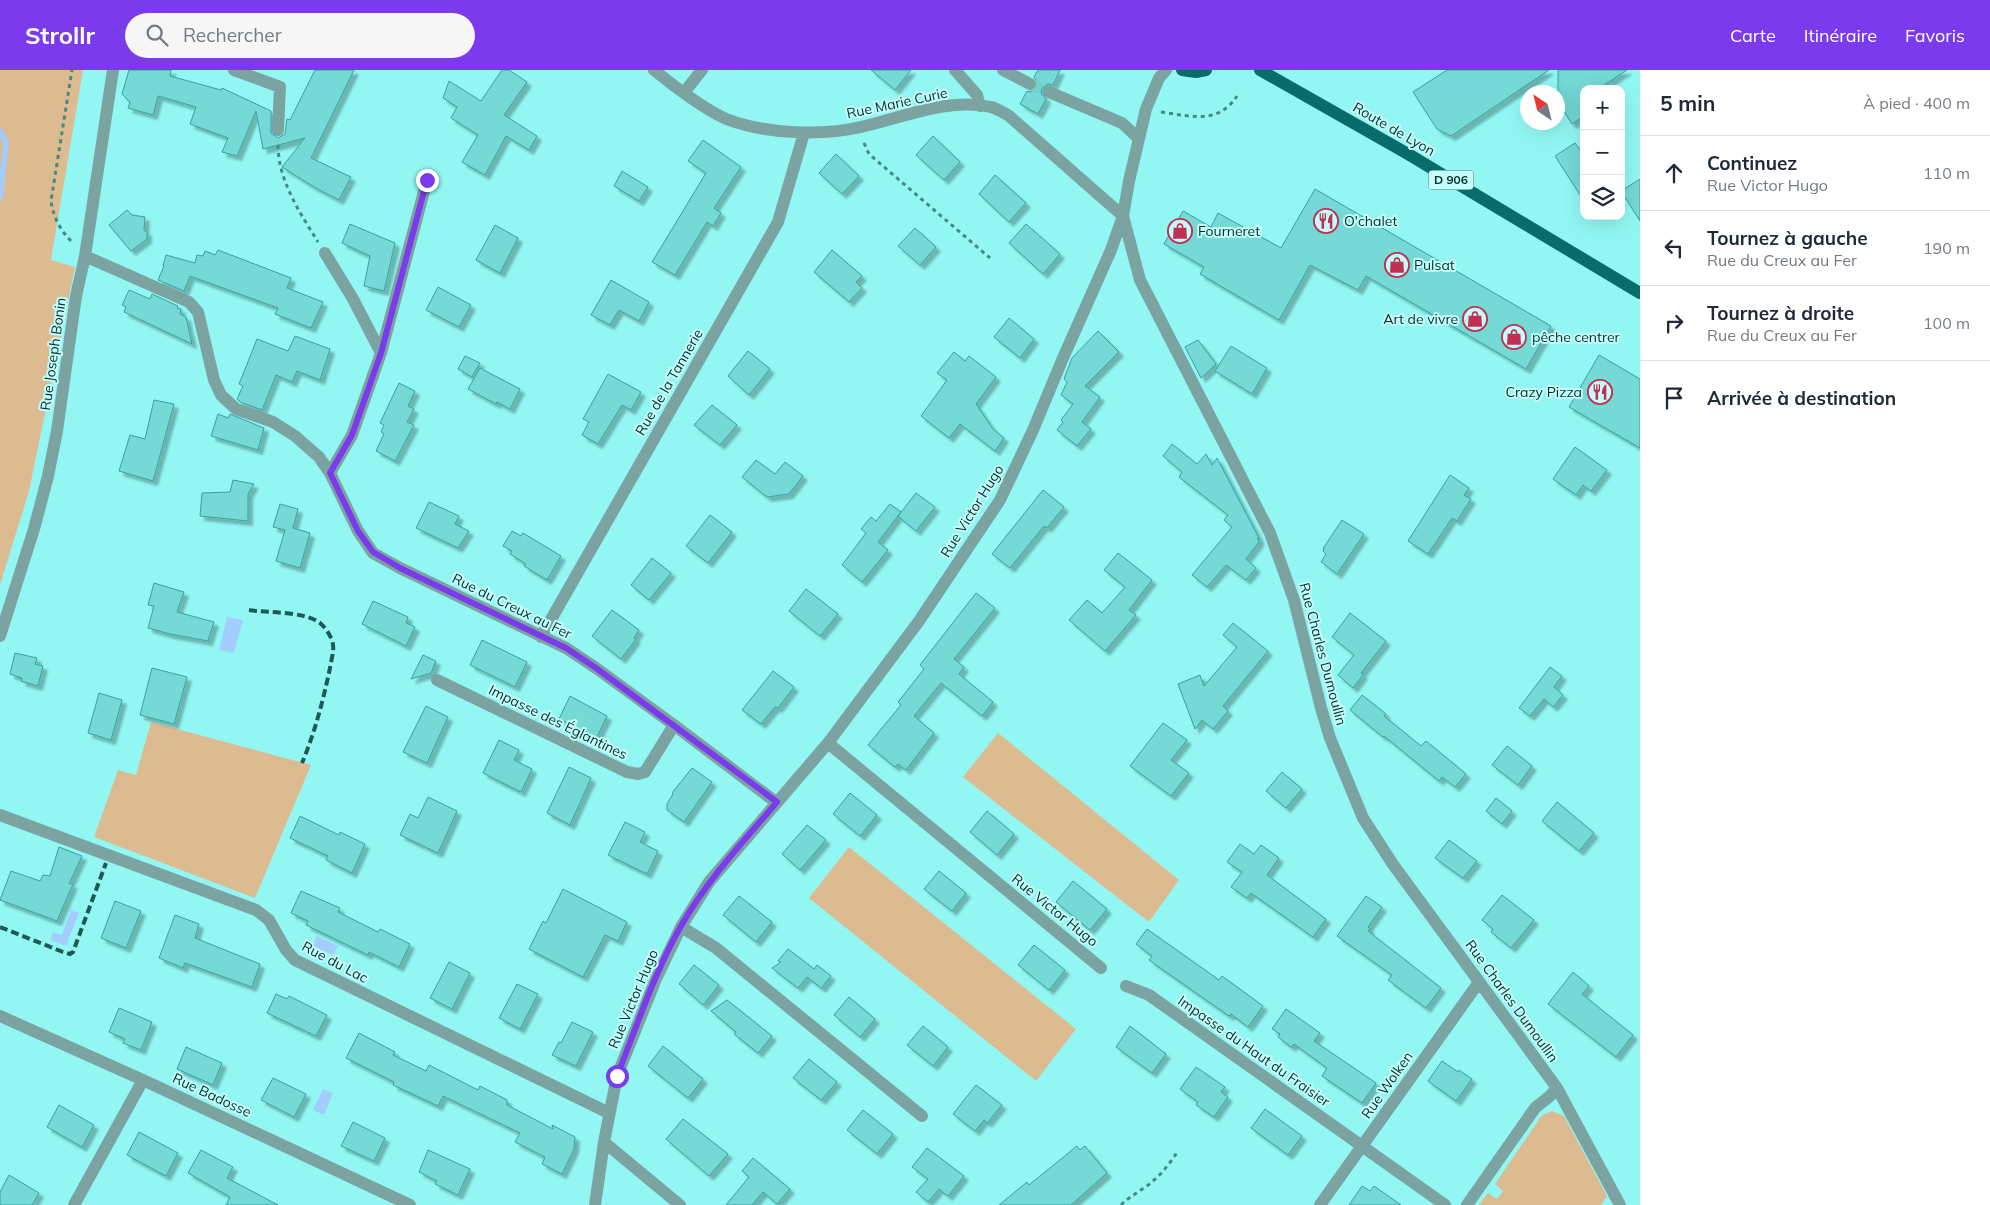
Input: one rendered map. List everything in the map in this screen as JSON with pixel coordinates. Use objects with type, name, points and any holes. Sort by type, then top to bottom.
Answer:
[{"type":"main road","points":[[1182,70],[1196,72],[1206,70]]},
{"type":"main road","name":"Route de Lyon","points":[[1260,70],[1416,159],[1640,293]]},
{"type":"street","name":"Rue Joseph Bonin","points":[[0,636],[34,529],[48,476],[57,431],[76,296],[85,256],[113,70]]},
{"type":"street","points":[[234,70],[280,87],[278,130]]},
{"type":"street","name":"Rue Marie Curie","points":[[654,70],[729,120],[757,127],[804,133],[858,128],[944,106],[991,107],[1008,115],[1123,216]]},
{"type":"street","points":[[683,91],[686,90],[702,70]]},
{"type":"street","points":[[956,70],[977,95],[980,106]]},
{"type":"street","points":[[1003,70],[1030,84]]},
{"type":"street","name":"Rue Charles Dumoullin","points":[[1166,70],[1159,78],[1146,109],[1123,216],[1140,280],[1270,532],[1294,600],[1330,738],[1363,818],[1392,863],[1557,1088],[1620,1205]]},
{"type":"street","points":[[1049,92],[1122,123],[1139,139]]},
{"type":"street","name":"Rue de la Tannerie","points":[[541,637],[778,222],[804,133]]},
{"type":"street","points":[[330,473],[352,435],[381,353],[427,180]]},
{"type":"street","name":"Rue Victor Hugo","points":[[595,1205],[604,1142],[617,1076],[656,979],[681,927],[709,882],[828,743],[919,621],[1000,500],[1033,430],[1062,358],[1111,250],[1123,216]]},
{"type":"street","points":[[325,253],[354,299],[381,353]]},
{"type":"street","name":"Rue du Creux au Fer","points":[[85,256],[189,302],[198,312],[214,380],[221,395],[236,409],[273,422],[295,436],[319,457],[330,473],[358,531],[373,552],[400,568],[566,648],[596,668],[777,802]]},
{"type":"street","name":"Impasse des Églantines","points":[[437,680],[627,772],[638,774],[645,772],[674,725]]},
{"type":"street","name":"Rue Victor Hugo","points":[[828,743],[1101,968]]},
{"type":"street","name":"Rue du Lac","points":[[0,815],[256,910],[269,920],[286,950],[295,960],[609,1113]]},
{"type":"street","points":[[681,927],[716,948],[922,1116]]},
{"type":"street","name":"Rue Wolken","points":[[1320,1205],[1479,982]]},
{"type":"street","name":"Impasse du Haut du Fraisier","points":[[1126,986],[1149,996],[1445,1205]]},
{"type":"street","name":"Rue Badosse","points":[[0,1016],[143,1080],[410,1205]]},
{"type":"street","points":[[74,1205],[143,1080]]},
{"type":"street","points":[[1467,1205],[1535,1108],[1557,1088]]},
{"type":"street","points":[[604,1142],[680,1205]]},
{"type":"path","points":[[72,70],[51,201],[52,212],[63,233],[85,256]]},
{"type":"path","points":[[1146,109],[1208,118],[1222,112],[1231,105],[1237,96]]},
{"type":"path","points":[[858,128],[869,154],[990,258]]},
{"type":"path","points":[[278,130],[278,151],[282,170],[299,211],[325,253]]},
{"type":"path","points":[[1121,1205],[1164,1171],[1178,1151]]},
{"type":"shaded area","points":[[0,70],[83,70],[51,260],[75,267],[29,491],[0,585]]},
{"type":"shaded area","points":[[151,722],[311,765],[255,898],[94,837],[118,770],[136,775]]},
{"type":"shaded area","points":[[998,733],[1179,880],[1149,922],[963,777]]},
{"type":"shaded area","points":[[849,847],[1076,1029],[1036,1081],[809,898]]},
{"type":"shaded area","points":[[1552,1111],[1564,1116],[1607,1196],[1601,1205],[1479,1205],[1488,1193],[1497,1199],[1503,1191],[1495,1184],[1542,1115]]},
{"type":"water","points":[[227,617],[243,620],[234,653],[219,650]]},
{"type":"water","points":[[71,910],[79,913],[66,946],[50,940],[53,932],[62,935]]},
{"type":"water","points":[[317,936],[338,946],[333,955],[313,946]]},
{"type":"water","points":[[323,1089],[333,1093],[324,1115],[313,1110]]},
{"type":"building","points":[[129,70],[171,70],[170,76],[221,90],[222,88],[271,111],[271,133],[278,138],[285,134],[287,119],[290,120],[315,70],[354,70],[311,158],[351,177],[339,200],[282,167],[305,138],[263,149],[256,111],[237,156],[222,152],[228,138],[190,124],[196,107],[158,96],[153,115],[128,108],[130,102],[122,94]]},
{"type":"building","points":[[502,70],[509,70],[527,82],[504,115],[537,136],[529,150],[506,136],[485,175],[462,162],[478,135],[451,118],[457,107],[443,98],[449,81],[481,101]]},
{"type":"building","points":[[871,70],[911,70],[895,90]]},
{"type":"building","points":[[1038,70],[1060,70],[1053,85],[1048,84],[1042,88],[1041,93],[1046,99],[1038,114],[1020,104],[1027,91],[1031,92],[1037,88],[1038,83],[1034,77]]},
{"type":"building","points":[[1447,70],[1549,70],[1527,85],[1520,85],[1520,90],[1451,136],[1437,129],[1413,92]]},
{"type":"building","points":[[1558,70],[1627,70],[1604,85],[1580,85],[1580,119],[1572,124],[1565,113],[1565,85],[1558,85]]},
{"type":"building","points":[[933,136],[960,162],[944,180],[916,155]]},
{"type":"building","points":[[703,140],[741,167],[714,208],[721,213],[713,226],[707,222],[675,275],[652,262],[706,173],[688,161]]},
{"type":"building","points":[[1575,143],[1580,150],[1580,195],[1555,156]]},
{"type":"building","points":[[836,154],[859,176],[842,194],[819,173]]},
{"type":"building","points":[[622,171],[648,187],[639,201],[614,186]]},
{"type":"building","points":[[995,175],[1026,203],[1009,222],[979,194]]},
{"type":"building","points":[[1640,179],[1640,221],[1625,197],[1625,188]]},
{"type":"building","points":[[1315,189],[1551,326],[1526,369],[1366,276],[1358,290],[1310,265],[1279,320],[1200,274],[1204,267],[1164,244],[1183,211],[1211,227],[1218,213],[1281,248]]},
{"type":"building","points":[[127,210],[132,215],[145,217],[144,230],[147,232],[147,239],[131,251],[109,225]]},
{"type":"building","points":[[350,224],[395,243],[384,291],[364,286],[370,256],[342,243]]},
{"type":"building","points":[[1026,224],[1060,254],[1043,274],[1009,243]]},
{"type":"building","points":[[495,225],[518,238],[500,273],[476,260]]},
{"type":"building","points":[[915,228],[936,247],[920,265],[898,246]]},
{"type":"building","points":[[218,250],[291,278],[287,288],[323,302],[311,328],[275,314],[278,308],[190,276],[184,291],[158,280],[166,255],[195,263],[197,255],[203,256],[205,251],[215,255]]},
{"type":"building","points":[[832,250],[862,276],[856,282],[862,288],[849,302],[814,272]]},
{"type":"building","points":[[611,280],[649,302],[639,321],[619,310],[610,325],[591,315]]},
{"type":"building","points":[[438,287],[471,305],[459,327],[426,310]]},
{"type":"building","points":[[129,290],[150,299],[152,294],[178,306],[177,308],[181,309],[180,314],[186,317],[192,344],[124,312],[126,307],[122,305]]},
{"type":"building","points":[[1009,318],[1034,339],[1020,358],[994,337]]},
{"type":"building","points":[[1098,331],[1119,352],[1085,386],[1100,397],[1082,422],[1091,429],[1077,446],[1057,430],[1063,422],[1061,420],[1073,404],[1061,395],[1067,382],[1064,379],[1072,358]]},
{"type":"building","points":[[295,336],[330,349],[320,380],[297,371],[292,382],[276,375],[262,410],[240,402],[237,399],[243,386],[239,384],[257,339],[288,351]]},
{"type":"building","points":[[1198,340],[1216,364],[1201,378],[1185,347]]},
{"type":"building","points":[[1231,346],[1267,368],[1252,394],[1215,371]]},
{"type":"building","points":[[748,351],[770,369],[749,395],[728,376]]},
{"type":"building","points":[[954,352],[965,361],[969,356],[996,377],[976,404],[993,429],[1004,438],[995,451],[960,424],[949,438],[921,416],[947,380],[937,373]]},
{"type":"building","points":[[1599,355],[1640,379],[1640,448],[1569,407]]},
{"type":"building","points":[[465,356],[480,363],[472,377],[458,369]]},
{"type":"building","points":[[480,368],[520,389],[510,409],[497,402],[496,404],[468,389]]},
{"type":"building","points":[[608,374],[641,392],[631,410],[622,405],[598,444],[582,435],[589,422],[583,419]]},
{"type":"building","points":[[399,383],[415,391],[408,406],[414,409],[407,422],[414,425],[395,461],[376,451],[384,434],[381,432],[384,425],[380,423]]},
{"type":"building","points":[[154,400],[174,404],[153,481],[119,471],[130,435],[145,439]]},
{"type":"building","points":[[712,405],[737,425],[720,445],[694,425]]},
{"type":"building","points":[[218,414],[228,418],[230,414],[264,428],[258,450],[211,436]]},
{"type":"building","points":[[1172,444],[1197,464],[1206,454],[1212,465],[1217,458],[1260,540],[1257,538],[1259,542],[1246,559],[1256,568],[1246,580],[1226,565],[1207,587],[1192,575],[1232,527],[1224,520],[1228,515],[1179,477],[1182,472],[1163,456]]},
{"type":"building","points":[[1575,447],[1607,470],[1591,491],[1583,485],[1576,495],[1553,479]]},
{"type":"building","points":[[756,460],[775,474],[785,462],[803,476],[789,494],[767,497],[742,477]]},
{"type":"building","points":[[1450,475],[1469,488],[1464,495],[1471,499],[1457,521],[1452,518],[1428,554],[1408,541]]},
{"type":"building","points":[[233,480],[254,484],[248,494],[248,521],[200,516],[202,493],[230,492]]},
{"type":"building","points":[[1043,490],[1064,507],[1047,528],[1044,526],[1010,568],[992,554]]},
{"type":"building","points":[[916,493],[935,507],[916,531],[898,516]]},
{"type":"building","points":[[429,502],[459,516],[455,524],[469,531],[458,548],[416,528]]},
{"type":"building","points":[[280,504],[298,509],[293,528],[310,533],[300,568],[276,561],[285,530],[273,527]]},
{"type":"building","points":[[890,504],[901,512],[878,542],[888,550],[862,582],[842,565],[866,533],[861,529],[871,517],[876,521]]},
{"type":"building","points":[[710,515],[732,532],[708,563],[686,546]]},
{"type":"building","points":[[1342,520],[1364,534],[1337,574],[1321,562],[1326,554],[1323,551],[1324,547]]},
{"type":"building","points":[[512,531],[521,536],[523,533],[561,556],[547,580],[524,566],[526,564],[510,554],[512,551],[503,546]]},
{"type":"building","points":[[1118,553],[1152,580],[1129,610],[1136,615],[1105,651],[1069,620],[1087,600],[1102,613],[1125,587],[1104,570]]},
{"type":"building","points":[[652,558],[671,573],[649,600],[631,585]]},
{"type":"building","points":[[154,583],[184,592],[177,612],[214,622],[208,641],[148,628],[154,606],[148,605]]},
{"type":"building","points":[[806,589],[838,614],[820,636],[789,611]]},
{"type":"building","points":[[976,593],[995,608],[954,659],[964,667],[959,674],[993,702],[982,716],[941,683],[914,716],[934,733],[906,770],[898,764],[895,767],[868,745],[901,705],[898,702],[924,669],[920,665]]},
{"type":"building","points":[[373,601],[408,617],[406,623],[415,627],[406,646],[362,624]]},
{"type":"building","points":[[612,610],[639,630],[634,638],[636,639],[621,659],[592,636]]},
{"type":"building","points":[[1350,613],[1386,641],[1361,673],[1363,675],[1353,688],[1338,675],[1354,655],[1332,637]]},
{"type":"building","points":[[1233,623],[1268,651],[1223,706],[1228,711],[1213,729],[1202,720],[1195,729],[1178,684],[1200,675],[1204,686],[1237,647],[1223,635]]},
{"type":"building","points":[[482,640],[527,662],[515,687],[470,665]]},
{"type":"building","points":[[15,653],[37,658],[35,664],[43,666],[38,686],[21,681],[22,678],[10,674]]},
{"type":"building","points":[[423,655],[436,661],[431,673],[411,679]]},
{"type":"building","points":[[1550,667],[1562,676],[1554,687],[1563,695],[1553,707],[1544,699],[1530,716],[1519,708]]},
{"type":"building","points":[[152,668],[187,677],[174,724],[140,715]]},
{"type":"building","points":[[773,671],[794,687],[778,708],[775,707],[761,724],[742,710]]},
{"type":"building","points":[[99,693],[122,700],[111,740],[88,733]]},
{"type":"building","points":[[1362,695],[1386,714],[1384,716],[1421,746],[1426,741],[1466,774],[1455,787],[1442,777],[1439,781],[1350,710]]},
{"type":"building","points":[[570,696],[607,716],[597,737],[559,719]]},
{"type":"building","points":[[426,706],[448,717],[427,763],[403,752]]},
{"type":"building","points":[[1163,723],[1187,740],[1171,760],[1189,773],[1171,796],[1130,766]]},
{"type":"building","points":[[499,740],[519,750],[514,760],[532,769],[521,792],[483,773]]},
{"type":"building","points":[[1507,746],[1532,766],[1518,785],[1492,765]]},
{"type":"building","points":[[569,767],[591,778],[570,825],[547,813]]},
{"type":"building","points":[[692,768],[712,782],[684,822],[667,810],[667,804],[672,793]]},
{"type":"building","points":[[1282,772],[1302,789],[1286,808],[1266,791]]},
{"type":"building","points":[[850,793],[877,815],[860,836],[833,814]]},
{"type":"building","points":[[428,797],[457,811],[438,853],[400,835],[410,814],[418,818]]},
{"type":"building","points":[[1496,798],[1512,811],[1502,824],[1486,811]]},
{"type":"building","points":[[1557,802],[1594,833],[1579,851],[1542,821]]},
{"type":"building","points":[[987,811],[1014,834],[997,855],[970,832]]},
{"type":"building","points":[[300,816],[339,835],[340,832],[365,844],[352,873],[326,860],[328,856],[290,838]]},
{"type":"building","points":[[625,822],[645,832],[640,842],[658,851],[647,874],[608,855]]},
{"type":"building","points":[[807,825],[826,840],[800,870],[782,854]]},
{"type":"building","points":[[1449,840],[1477,861],[1463,878],[1435,858]]},
{"type":"building","points":[[1240,844],[1254,854],[1261,845],[1279,858],[1267,875],[1326,919],[1313,937],[1251,893],[1247,898],[1231,887],[1242,872],[1227,862]]},
{"type":"building","points":[[59,847],[82,856],[69,884],[73,884],[57,921],[0,900],[11,871],[40,881],[43,875],[50,876]]},
{"type":"building","points":[[939,871],[966,893],[952,911],[924,889]]},
{"type":"building","points":[[1073,881],[1107,909],[1090,930],[1056,902]]},
{"type":"building","points":[[563,889],[627,922],[618,941],[605,935],[583,977],[529,949],[543,921],[546,923]]},
{"type":"building","points":[[301,891],[340,908],[338,912],[378,932],[380,929],[410,944],[399,967],[369,952],[368,955],[306,925],[308,921],[291,913]]},
{"type":"building","points":[[1502,895],[1534,920],[1511,948],[1491,932],[1493,929],[1482,920]]},
{"type":"building","points":[[739,896],[772,922],[756,942],[723,915]]},
{"type":"building","points":[[1366,896],[1382,907],[1368,927],[1370,929],[1368,931],[1441,988],[1426,1008],[1388,980],[1392,975],[1337,936]]},
{"type":"building","points":[[115,901],[141,911],[126,948],[101,938]]},
{"type":"building","points":[[175,915],[199,924],[195,938],[260,964],[252,987],[185,963],[183,968],[159,958]]},
{"type":"building","points":[[1147,929],[1219,980],[1222,976],[1263,1006],[1248,1027],[1231,1014],[1229,1016],[1149,960],[1152,956],[1136,944]]},
{"type":"building","points":[[1034,945],[1065,970],[1049,990],[1018,965]]},
{"type":"building","points":[[788,949],[814,969],[817,965],[831,976],[821,988],[807,977],[798,988],[772,968],[781,962],[778,961]]},
{"type":"building","points":[[449,962],[470,973],[452,1009],[430,998]]},
{"type":"building","points":[[694,965],[719,985],[703,1005],[679,984]]},
{"type":"building","points":[[1573,972],[1589,986],[1582,994],[1633,1035],[1616,1057],[1548,1004]]},
{"type":"building","points":[[517,984],[538,994],[520,1029],[499,1018]]},
{"type":"building","points":[[276,994],[287,999],[289,996],[327,1015],[316,1036],[267,1013]]},
{"type":"building","points":[[849,997],[875,1019],[860,1037],[834,1015]]},
{"type":"building","points":[[727,1000],[772,1036],[758,1053],[734,1034],[736,1032],[711,1011]]},
{"type":"building","points":[[119,1008],[152,1022],[141,1050],[123,1043],[125,1039],[109,1032]]},
{"type":"building","points":[[1286,1009],[1320,1033],[1314,1041],[1376,1083],[1362,1103],[1322,1076],[1327,1068],[1294,1044],[1291,1047],[1278,1037],[1280,1034],[1272,1029]]},
{"type":"building","points":[[572,1022],[593,1032],[576,1066],[552,1055]]},
{"type":"building","points":[[923,1026],[948,1047],[933,1066],[907,1045]]},
{"type":"building","points":[[1130,1026],[1166,1054],[1152,1073],[1116,1047]]},
{"type":"building","points":[[359,1033],[395,1052],[393,1055],[426,1071],[429,1065],[478,1090],[480,1086],[507,1100],[507,1105],[553,1129],[552,1125],[575,1137],[574,1149],[562,1174],[542,1164],[545,1157],[515,1142],[520,1133],[443,1096],[438,1106],[393,1085],[394,1082],[346,1058]]},
{"type":"building","points":[[663,1046],[703,1079],[688,1098],[648,1066]]},
{"type":"building","points":[[186,1047],[222,1063],[213,1085],[177,1069]]},
{"type":"building","points":[[809,1059],[837,1082],[821,1100],[793,1078]]},
{"type":"building","points":[[1442,1061],[1472,1079],[1456,1101],[1428,1081]]},
{"type":"building","points":[[1196,1067],[1225,1087],[1221,1092],[1228,1097],[1214,1117],[1196,1105],[1198,1102],[1180,1089]]},
{"type":"building","points":[[273,1078],[306,1094],[294,1117],[261,1100]]},
{"type":"building","points":[[976,1085],[1002,1105],[987,1123],[984,1120],[975,1131],[953,1114]]},
{"type":"building","points":[[59,1105],[94,1125],[82,1147],[47,1127]]},
{"type":"building","points":[[1265,1109],[1302,1136],[1288,1155],[1251,1128]]},
{"type":"building","points":[[863,1110],[893,1134],[877,1154],[847,1130]]},
{"type":"building","points":[[683,1119],[728,1154],[709,1176],[666,1139]]},
{"type":"building","points":[[353,1122],[385,1138],[374,1161],[341,1146]]},
{"type":"building","points":[[139,1132],[178,1153],[166,1176],[127,1155]]},
{"type":"building","points":[[1077,1146],[1080,1150],[1085,1146],[1107,1173],[1071,1205],[999,1205],[1027,1182],[1029,1185]]},
{"type":"building","points":[[927,1148],[964,1176],[948,1196],[939,1189],[928,1202],[916,1192],[928,1179],[912,1167]]},
{"type":"building","points":[[201,1150],[233,1167],[227,1178],[278,1205],[226,1205],[230,1197],[188,1173]]},
{"type":"building","points":[[428,1150],[470,1169],[458,1195],[435,1184],[437,1181],[419,1172]]},
{"type":"building","points":[[753,1158],[790,1189],[777,1204],[763,1192],[752,1205],[726,1205],[749,1177],[742,1171]]},
{"type":"building","points":[[9,1175],[39,1193],[32,1205],[0,1205],[0,1192]]},
{"type":"building","points":[[1362,1186],[1370,1191],[1374,1186],[1401,1205],[1349,1205]]},
{"type":"waterway","points":[[0,131],[6,143],[0,198]]},
{"type":"tunnel","points":[[1030,84],[1049,92]]},
{"type":"railway","points":[[249,610],[305,616],[320,623],[331,639],[333,654],[315,728],[302,763]]},
{"type":"railway","points":[[0,927],[70,954],[73,952],[106,863]]},
{"type":"place","name":"O'chalet","points":[[1326,221]]},
{"type":"place","name":"Fourneret","points":[[1180,231]]},
{"type":"place","name":"Pulsat","points":[[1397,265]]},
{"type":"place","name":"Art de vivre","points":[[1475,319]]},
{"type":"place","name":"pêche centrer","points":[[1514,337]]},
{"type":"place","name":"Crazy Pizza","points":[[1600,392]]},
{"type":"route","points":[[427,180],[381,353],[352,435],[330,473],[358,531],[373,552],[400,568],[566,648],[596,668],[777,802],[709,882],[681,927],[656,979],[617,1076]]}]
